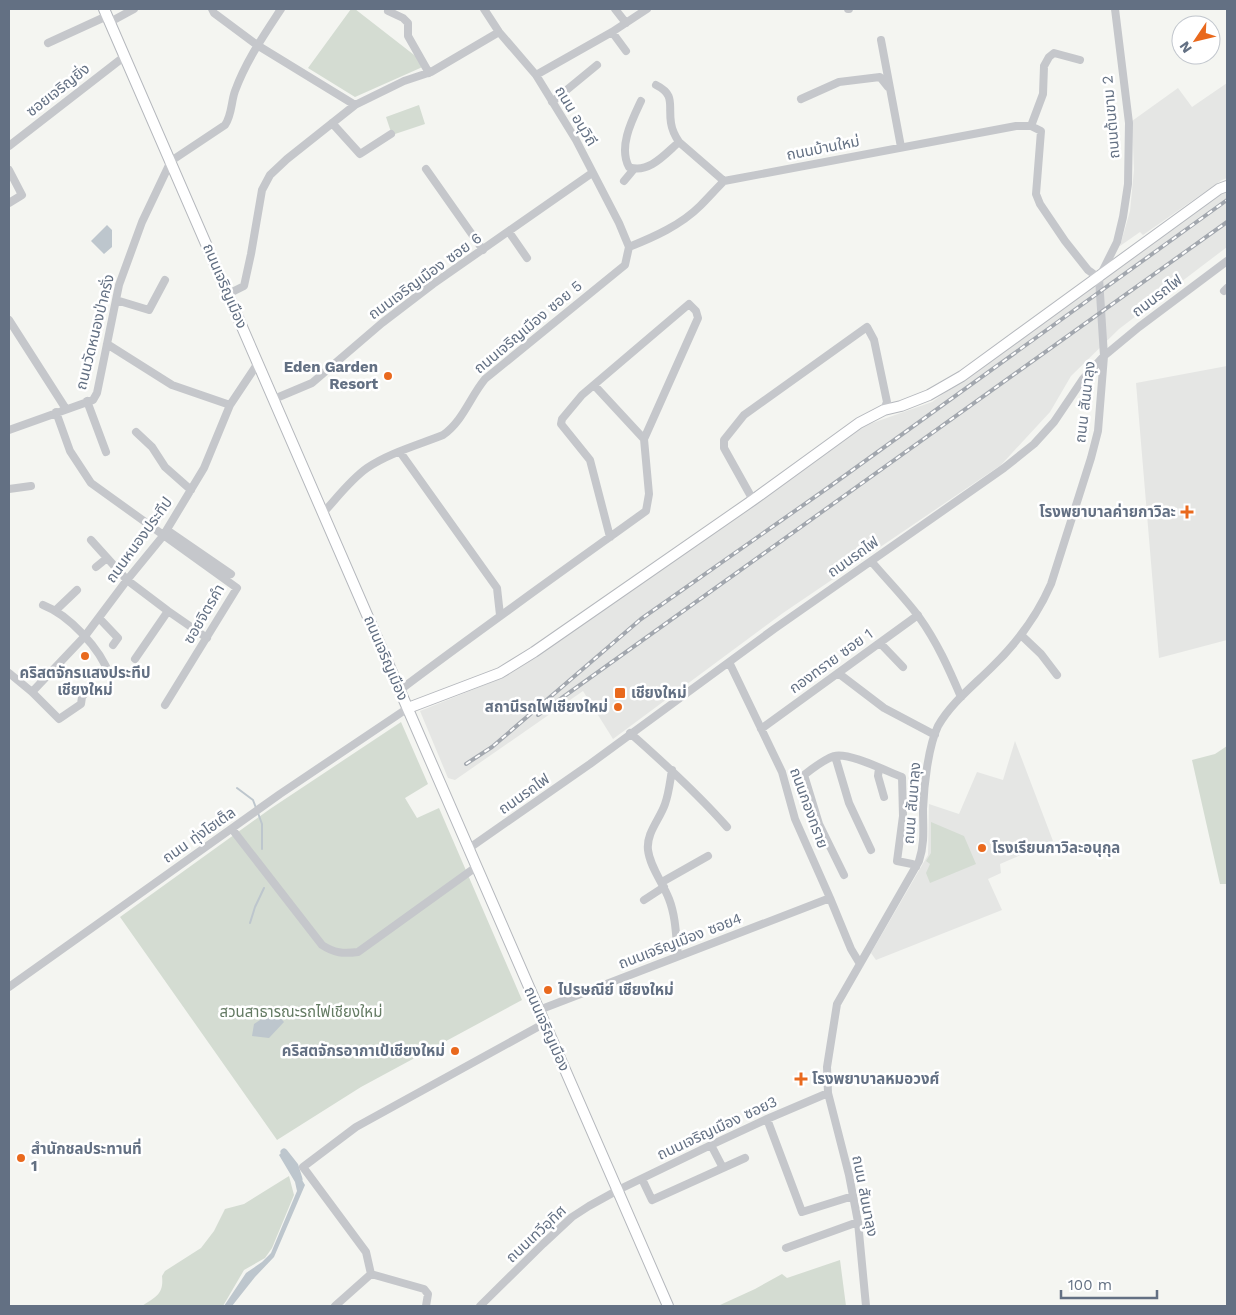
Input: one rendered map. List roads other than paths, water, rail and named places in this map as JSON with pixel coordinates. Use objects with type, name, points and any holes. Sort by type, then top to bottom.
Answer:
[{"type":"main road","name":"ถนนเจริญเมือง","points":[[107,15],[668,1306]]},
{"type":"main road","points":[[408,708],[500,673],[534,652],[753,500],[847,430],[884,410],[900,406],[929,394],[962,376],[1219,189],[1227,186]]},
{"type":"main road","points":[[400,691],[407,698],[421,704]]},
{"type":"main road","points":[[414,723],[421,704]]},
{"type":"street","points":[[48,43],[107,15],[134,9]]},
{"type":"street","points":[[212,9],[214,13],[257,45],[354,105]]},
{"type":"street","points":[[171,161],[225,125],[235,92],[257,45],[281,9]]},
{"type":"street","name":"ถนน อนุวิถี","points":[[484,9],[499,32],[536,75],[576,140],[619,223],[629,247]]},
{"type":"street","points":[[615,9],[626,23]]},
{"type":"street","points":[[536,75],[612,32],[647,9]]},
{"type":"street","name":"ถนนต้นขาม 2","points":[[1099,278],[1117,242],[1123,217],[1129,163],[1128,123],[1115,9]]},
{"type":"street","points":[[388,11],[403,18],[408,23],[408,36],[429,73]]},
{"type":"street","points":[[228,294],[244,286],[262,190],[270,175],[354,105],[404,81],[429,73],[499,32]]},
{"type":"street","points":[[612,32],[626,51]]},
{"type":"street","points":[[881,40],[902,147]]},
{"type":"street","points":[[1030,126],[1043,94],[1044,66],[1049,57],[1054,53],[1080,60]]},
{"type":"street","name":"ซอยเจริญยิ่ง","points":[[9,146],[125,56]]},
{"type":"street","points":[[552,102],[596,65]]},
{"type":"street","points":[[801,99],[836,83],[848,80],[880,77],[889,87]]},
{"type":"street","points":[[629,247],[683,220],[700,207],[724,180],[679,142],[673,133],[670,121],[670,100],[664,89],[656,85]]},
{"type":"street","points":[[641,101],[628,129],[625,159],[628,167],[634,169],[651,166],[679,142]]},
{"type":"street","points":[[332,123],[360,154],[391,134]]},
{"type":"street","name":"ถนนบ้านใหม่","points":[[724,180],[1016,126],[1030,126],[1042,131],[1036,194],[1040,204],[1064,241],[1088,270],[1099,278]]},
{"type":"street","name":"ถนนวัดหนองป่าครั่ง","points":[[9,430],[66,408],[93,400],[97,393],[119,285],[142,222],[171,161]]},
{"type":"street","points":[[426,169],[483,250]]},
{"type":"street","points":[[624,181],[634,169]]},
{"type":"street","points":[[9,170],[22,196],[9,203]]},
{"type":"street","name":"ถนนเจริญเมือง ซอย 6","points":[[274,399],[312,383],[382,323],[444,276],[592,173]]},
{"type":"street","points":[[509,232],[528,258]]},
{"type":"street","name":"ถนนเจริญเมือง ซอย 5","points":[[323,514],[359,474],[377,462],[451,430],[462,417],[476,392],[486,379],[625,265],[629,247]]},
{"type":"street","name":"ถนนรถไฟ","points":[[468,849],[532,805],[774,628],[1004,468],[1034,444],[1054,422],[1083,379],[1104,356],[1139,327],[1227,261]]},
{"type":"street","name":"ถนน สันนาลุง","points":[[866,1306],[858,1222],[828,1093],[827,1067],[837,1004],[916,867],[923,846],[924,789],[928,764],[938,727],[948,711],[961,696],[993,666],[1021,635],[1043,602],[1051,584],[1098,431],[1104,356],[1099,278]]},
{"type":"street","points":[[116,300],[149,310],[165,280]]},
{"type":"street","points":[[400,691],[500,615],[610,537],[646,511],[649,505],[649,494],[644,440],[698,318],[696,311],[689,304],[582,395],[562,419],[561,424],[590,460],[610,537]]},
{"type":"street","points":[[9,320],[66,408]]},
{"type":"street","points":[[753,500],[724,448],[724,440],[744,415],[867,327],[874,340],[888,402],[884,410]]},
{"type":"street","points":[[108,344],[172,385],[230,405]]},
{"type":"street","name":"ถนนหนองประทีป","points":[[32,692],[85,636],[165,533],[204,468],[230,405],[258,363]]},
{"type":"street","points":[[594,385],[644,440]]},
{"type":"street","points":[[87,401],[106,452]]},
{"type":"street","points":[[56,412],[70,451],[91,483],[165,533],[231,574]]},
{"type":"street","points":[[136,432],[152,448],[165,467],[191,490]]},
{"type":"street","points":[[400,452],[497,588],[500,615]]},
{"type":"street","points":[[9,489],[30,486]]},
{"type":"street","name":"ซอยจิตรคำ","points":[[165,533],[237,588],[165,705]]},
{"type":"street","points":[[91,540],[127,580],[168,612],[207,638]]},
{"type":"street","points":[[96,567],[107,558]]},
{"type":"street","points":[[871,562],[918,616],[946,662],[961,696]]},
{"type":"street","points":[[56,610],[77,590]]},
{"type":"street","points":[[43,604],[56,610],[85,636],[110,676]]},
{"type":"street","points":[[135,659],[168,612]]},
{"type":"street","name":"กองทราย ซอย 1","points":[[761,729],[918,616]]},
{"type":"street","points":[[99,618],[118,638],[113,645]]},
{"type":"street","points":[[1021,635],[1042,654],[1057,675]]},
{"type":"street","points":[[880,643],[903,667]]},
{"type":"street","name":"ถนนกองทราย","points":[[729,662],[782,772],[795,819],[851,949],[860,964]]},
{"type":"street","points":[[838,673],[884,708],[935,735]]},
{"type":"street","points":[[9,674],[32,692],[60,719],[81,704],[82,697],[87,691],[94,689],[98,692]]},
{"type":"street","name":"ถนน ทุ่งโฮเต็ล","points":[[9,987],[263,806],[408,708]]},
{"type":"street","points":[[630,733],[703,800],[727,827]]},
{"type":"street","points":[[844,875],[820,824],[804,775],[818,764],[835,756],[850,756],[902,777],[902,816],[898,861],[916,867]]},
{"type":"street","points":[[835,756],[849,803],[872,850]]},
{"type":"street","points":[[880,768],[878,776],[884,797]]},
{"type":"street","points":[[672,770],[665,804],[648,841],[648,850],[651,861],[663,885],[674,918],[678,956]]},
{"type":"street","points":[[232,828],[322,945],[331,951],[343,954],[358,952],[476,867]]},
{"type":"street","points":[[644,900],[663,885],[708,856]]},
{"type":"street","name":"ถนนเจริญเมือง ซอย4","points":[[539,1010],[830,898]]},
{"type":"street","points":[[370,1274],[366,1252],[303,1167],[356,1127],[545,1023]]},
{"type":"street","name":"ถนนเจริญเมือง ซอย3","points":[[618,1190],[711,1144],[828,1093]]},
{"type":"street","points":[[767,1119],[802,1212],[853,1196]]},
{"type":"street","points":[[711,1144],[723,1168]]},
{"type":"street","points":[[642,1178],[652,1200],[745,1158]]},
{"type":"street","name":"ถนนเทวีอุทิศ","points":[[480,1306],[572,1218],[618,1190]]},
{"type":"street","points":[[786,1248],[858,1222]]},
{"type":"street","points":[[335,1306],[370,1274]]},
{"type":"street","points":[[370,1274],[424,1289],[428,1294],[426,1306]]},
{"type":"waterway","points":[[237,788],[253,800],[256,808]]},
{"type":"waterway","points":[[258,813],[262,824],[262,849]]},
{"type":"waterway","points":[[250,923],[264,888]]},
{"type":"waterway","points":[[284,1152],[295,1166],[299,1179]]},
{"type":"railway","points":[[466,764],[492,747],[641,619],[829,487],[1227,200]]},
{"type":"railway","points":[[538,715],[1227,222]]},
{"type":"place","name":"Eden Garden Resort","points":[[388,376]]},
{"type":"place","name":"โรงพยาบาลค่ายกาวิละ","points":[[1187,512]]},
{"type":"place","name":"คริสตจักรแสงประทีป เชียงใหม่","points":[[85,656]]},
{"type":"place","name":"เชียงใหม่","points":[[620,693]]},
{"type":"place","name":"สถานีรถไฟเชียงใหม่","points":[[618,707]]},
{"type":"place","name":"โรงเรียนกาวิละอนุกุล","points":[[982,848]]},
{"type":"place","name":"ไปรษณีย์ เชียงใหม่","points":[[548,990]]},
{"type":"place","name":"คริสตจักรอากาเป้เชียงใหม่","points":[[455,1051]]},
{"type":"place","name":"โรงพยาบาลหมอวงศ์","points":[[801,1079]]},
{"type":"place","name":"สำนักชลประทานที่ 1","points":[[21,1158]]},
{"type":"park label","name":"สวนสาธารณะรถไฟเชียงใหม่","points":[[301,1012]]}]
